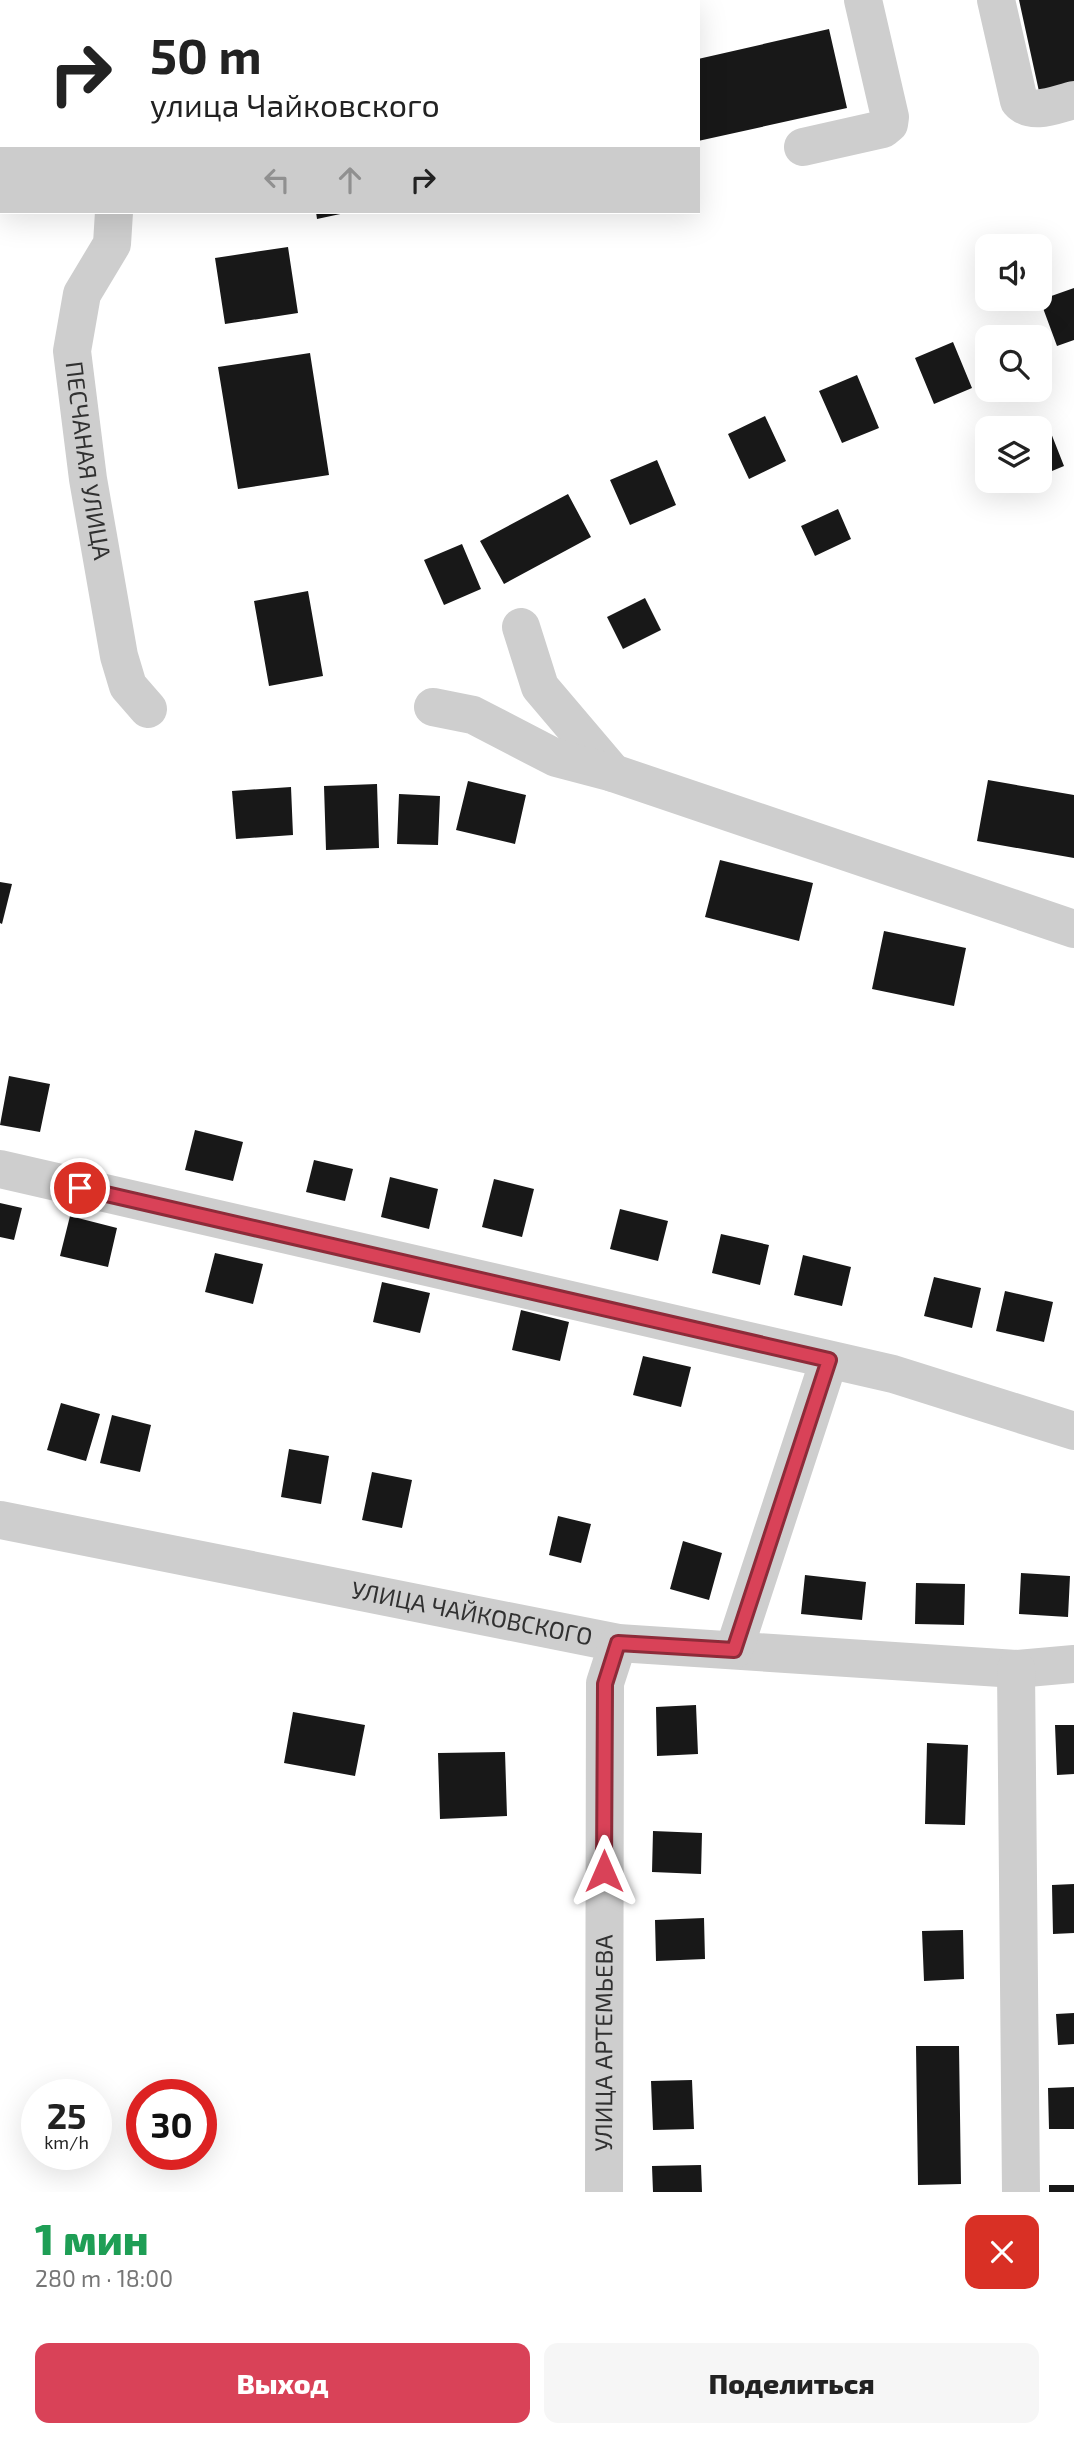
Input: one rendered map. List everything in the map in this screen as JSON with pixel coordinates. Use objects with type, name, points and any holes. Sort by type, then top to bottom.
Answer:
[{"type":"street","points":[[803,147],[883,129],[889,124],[890,117],[863,0]]},
{"type":"street","points":[[996,0],[1019,101],[1024,107],[1034,109],[1074,100]]},
{"type":"street","name":"ПЕСЧАНАЯ УЛИЦА","points":[[114,214],[112,244],[82,294],[72,351],[88,479],[119,656],[128,686],[148,709]]},
{"type":"street","points":[[521,628],[540,687],[613,773]]},
{"type":"street","points":[[433,706],[472,715],[556,758],[613,773],[1074,929]]},
{"type":"street","points":[[0,1169],[893,1374],[1074,1431]]},
{"type":"street","points":[[734,1650],[829,1360]]},
{"type":"street","name":"УЛИЦА ЧАЙКОВСКОГО","points":[[0,1520],[618,1643],[1016,1669],[1074,1664]]},
{"type":"street","name":"УЛИЦА АРТЕМЬЕВА","points":[[604,2192],[605,1684],[618,1643]]},
{"type":"street","points":[[1016,1669],[1021,2192]]},
{"type":"building","points":[[1019,0],[1074,0],[1074,89],[1040,96]]},
{"type":"building","points":[[829,29],[847,108],[700,141],[700,59]]},
{"type":"building","points":[[316,214],[340,214],[317,219]]},
{"type":"building","points":[[288,247],[298,313],[225,324],[215,258]]},
{"type":"building","points":[[1074,288],[1074,340],[1057,346],[1052,325],[1049,325],[1044,311],[1052,311],[1052,296]]},
{"type":"building","points":[[953,342],[972,388],[934,404],[915,358]]},
{"type":"building","points":[[310,353],[329,475],[238,489],[218,367]]},
{"type":"building","points":[[857,375],[879,428],[842,443],[819,391]]},
{"type":"building","points":[[765,416],[786,461],[749,479],[728,434]]},
{"type":"building","points":[[1052,436],[1064,466],[1052,471]]},
{"type":"building","points":[[657,460],[676,505],[630,525],[610,480]]},
{"type":"building","points":[[568,494],[591,537],[504,584],[480,541]]},
{"type":"building","points":[[838,509],[851,539],[815,556],[801,526]]},
{"type":"building","points":[[462,544],[481,589],[444,605],[424,560]]},
{"type":"building","points":[[308,591],[323,676],[269,686],[254,601]]},
{"type":"building","points":[[645,598],[661,630],[623,649],[607,617]]},
{"type":"building","points":[[988,780],[1074,795],[1074,858],[977,841]]},
{"type":"building","points":[[468,781],[526,795],[515,844],[456,830]]},
{"type":"building","points":[[377,784],[379,848],[326,850],[324,786]]},
{"type":"building","points":[[291,787],[293,835],[236,839],[232,791]]},
{"type":"building","points":[[399,794],[440,796],[438,845],[397,844]]},
{"type":"building","points":[[720,860],[813,883],[799,941],[705,917]]},
{"type":"building","points":[[0,882],[12,884],[2,924],[0,923]]},
{"type":"building","points":[[884,931],[966,948],[954,1006],[872,989]]},
{"type":"building","points":[[9,1076],[50,1084],[40,1132],[0,1125]]},
{"type":"building","points":[[195,1130],[243,1142],[233,1181],[185,1170]]},
{"type":"building","points":[[314,1160],[353,1169],[345,1201],[306,1192]]},
{"type":"building","points":[[390,1177],[438,1189],[429,1229],[381,1217]]},
{"type":"building","points":[[494,1179],[534,1189],[522,1237],[482,1227]]},
{"type":"building","points":[[0,1203],[22,1208],[14,1240],[0,1237]]},
{"type":"building","points":[[620,1209],[668,1221],[658,1261],[610,1249]]},
{"type":"building","points":[[70,1216],[117,1228],[108,1267],[60,1256]]},
{"type":"building","points":[[721,1234],[769,1245],[760,1285],[712,1273]]},
{"type":"building","points":[[215,1253],[263,1264],[253,1304],[205,1292]]},
{"type":"building","points":[[803,1255],[851,1267],[842,1306],[794,1295]]},
{"type":"building","points":[[934,1277],[981,1288],[972,1328],[924,1316]]},
{"type":"building","points":[[382,1282],[430,1293],[420,1333],[373,1322]]},
{"type":"building","points":[[1005,1291],[1053,1302],[1044,1342],[996,1331]]},
{"type":"building","points":[[521,1310],[569,1322],[560,1361],[512,1350]]},
{"type":"building","points":[[643,1356],[691,1367],[681,1407],[633,1395]]},
{"type":"building","points":[[61,1403],[100,1414],[86,1461],[47,1450]]},
{"type":"building","points":[[112,1415],[151,1425],[140,1472],[100,1463]]},
{"type":"building","points":[[289,1449],[329,1456],[321,1504],[281,1497]]},
{"type":"building","points":[[372,1472],[412,1480],[402,1528],[362,1520]]},
{"type":"building","points":[[558,1516],[591,1524],[581,1563],[549,1555]]},
{"type":"building","points":[[683,1541],[722,1553],[709,1600],[670,1589]]},
{"type":"building","points":[[1021,1573],[1070,1576],[1068,1617],[1019,1614]]},
{"type":"building","points":[[805,1575],[866,1582],[862,1620],[801,1614]]},
{"type":"building","points":[[916,1583],[965,1584],[964,1625],[915,1624]]},
{"type":"building","points":[[696,1705],[698,1754],[657,1756],[656,1707]]},
{"type":"building","points":[[293,1712],[365,1725],[355,1776],[284,1763]]},
{"type":"building","points":[[1055,1725],[1074,1725],[1074,1774],[1057,1775]]},
{"type":"building","points":[[927,1743],[968,1745],[965,1825],[925,1824]]},
{"type":"building","points":[[505,1752],[507,1816],[440,1819],[438,1753]]},
{"type":"building","points":[[653,1831],[702,1833],[701,1874],[652,1872]]},
{"type":"building","points":[[1074,1884],[1074,1933],[1053,1934],[1052,1885]]},
{"type":"building","points":[[704,1918],[705,1959],[656,1961],[655,1920]]},
{"type":"building","points":[[963,1930],[964,1979],[924,1981],[922,1931]]},
{"type":"building","points":[[1074,2013],[1074,2044],[1058,2045],[1056,2014]]},
{"type":"building","points":[[916,2046],[959,2046],[961,2184],[918,2185]]},
{"type":"building","points":[[692,2080],[694,2129],[653,2130],[651,2081]]},
{"type":"building","points":[[1074,2087],[1074,2129],[1049,2129],[1048,2088]]},
{"type":"building","points":[[701,2165],[702,2192],[653,2192],[652,2166]]},
{"type":"building","points":[[1049,2185],[1074,2185],[1074,2192],[1049,2192]]},
{"type":"route","points":[[80,1188],[829,1360],[734,1650],[618,1643],[605,1684],[604,1871]]}]
